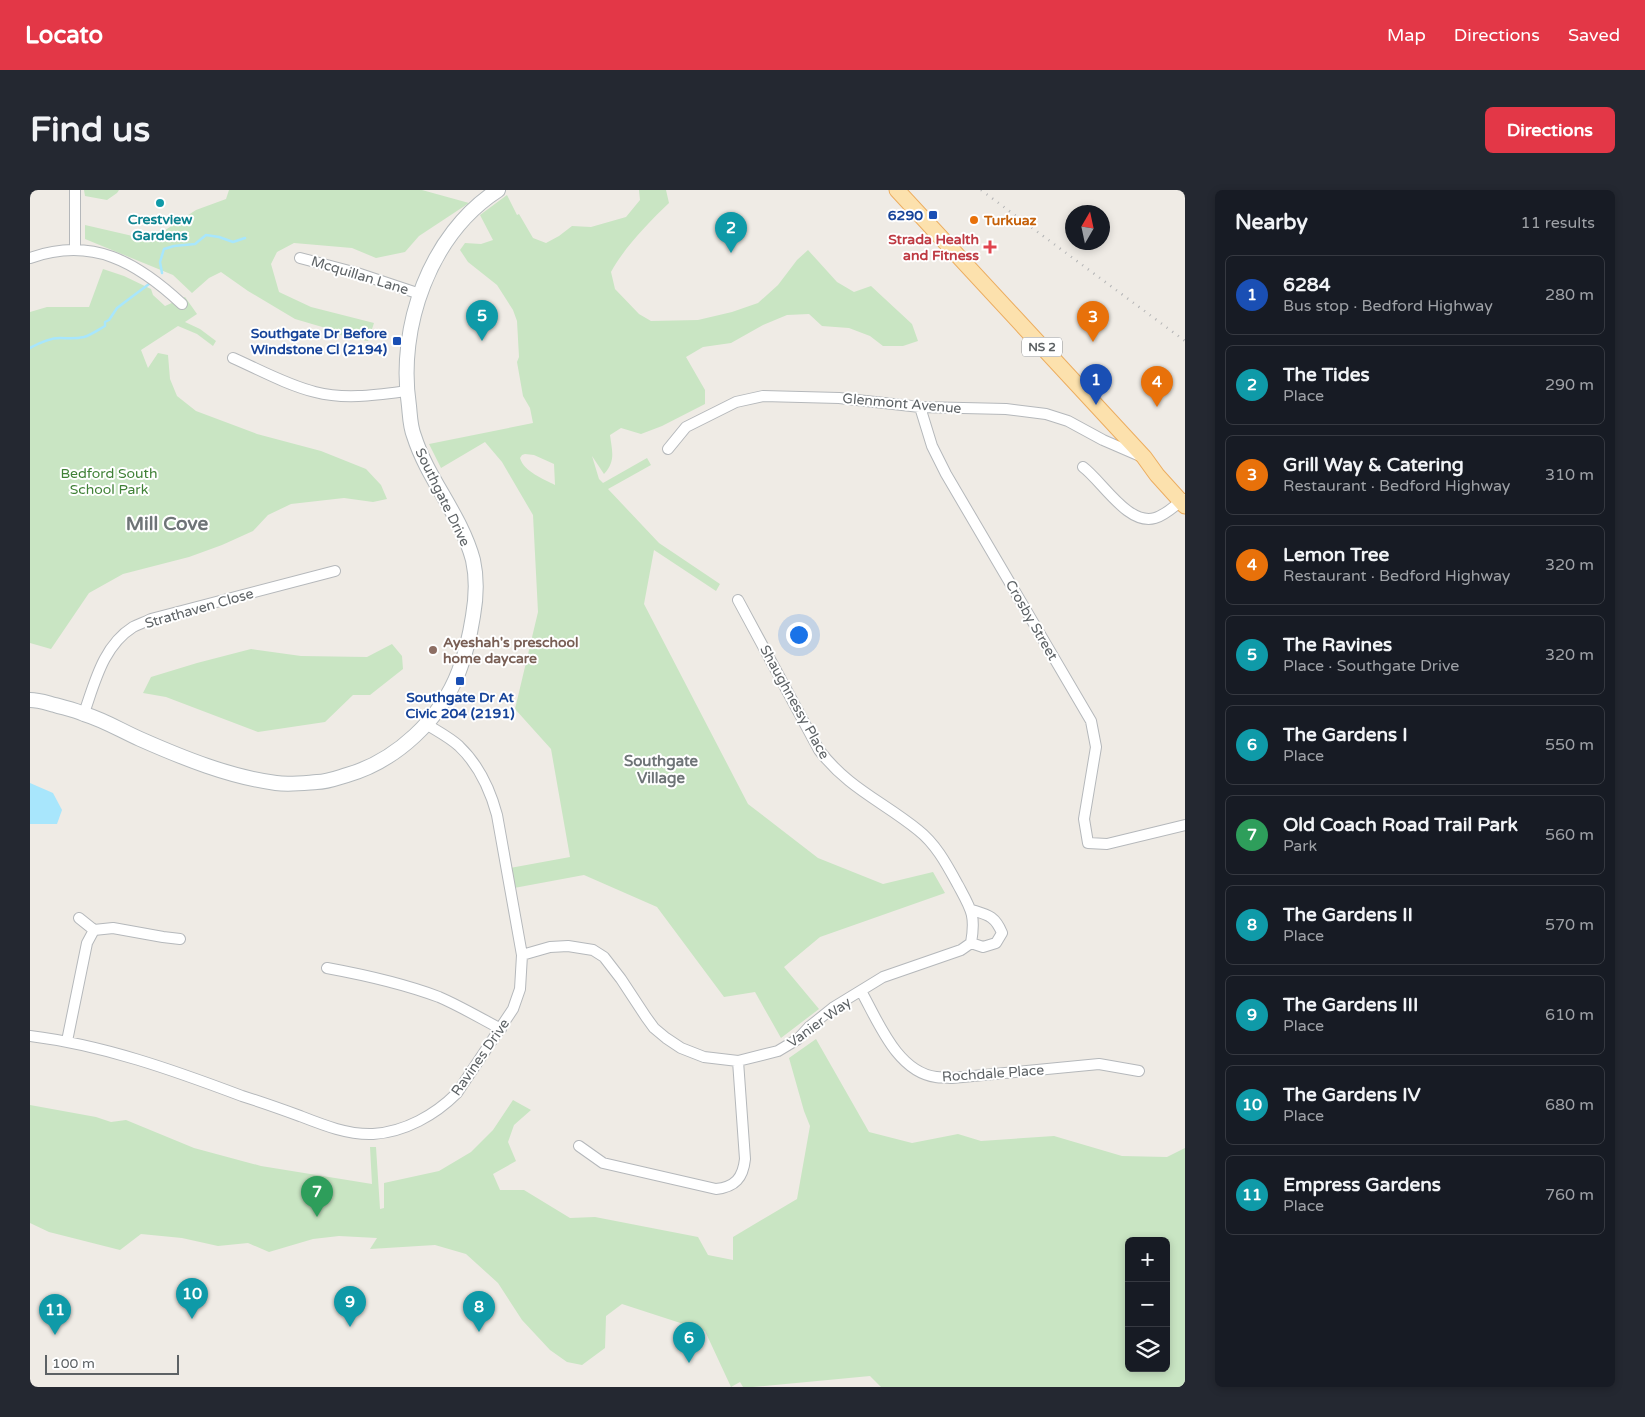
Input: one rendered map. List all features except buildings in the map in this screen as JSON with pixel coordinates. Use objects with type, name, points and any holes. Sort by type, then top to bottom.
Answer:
[{"type":"main road","name":"NS 2","points":[[897,190],[1144,457],[1157,475],[1184,502]]},
{"type":"street","points":[[75,190],[75,249]]},
{"type":"street","name":"Southgate Drive","points":[[30,700],[84,713],[150,743],[232,775],[279,784],[322,782],[361,771],[396,752],[426,724],[445,698],[459,672],[470,635],[475,605],[475,580],[473,562],[463,533],[423,460],[413,434],[406,391],[407,359],[420,294],[434,262],[449,238],[471,211],[498,190]]},
{"type":"street","points":[[30,258],[42,254],[75,249],[101,253],[124,261],[141,270],[182,304]]},
{"type":"street","name":"Mcquillan Lane","points":[[300,258],[420,294]]},
{"type":"street","points":[[233,358],[316,393],[372,396],[406,391]]},
{"type":"street","name":"Glenmont Avenue","points":[[668,449],[686,427],[736,402],[764,396],[839,398],[920,407],[1006,410],[1046,414],[1068,421],[1103,440],[1144,457]]},
{"type":"street","name":"Crosby Street","points":[[920,407],[932,446],[946,474],[1091,721],[1096,747],[1084,819],[1088,843],[1106,844],[1185,825]]},
{"type":"street","points":[[1083,467],[1097,479],[1120,505],[1139,518],[1156,518],[1184,502]]},
{"type":"street","name":"Strathaven Close","points":[[84,713],[103,660],[114,644],[132,628],[160,617],[335,571]]},
{"type":"street","name":"Shaughnessy Place","points":[[738,600],[820,750],[832,766],[853,785],[919,830],[947,865],[972,910]]},
{"type":"street","name":"Ravines Drive","points":[[30,1036],[67,1041],[133,1058],[222,1088],[330,1128],[355,1133],[373,1134],[413,1124],[429,1116],[445,1104],[457,1093],[513,1009],[520,989],[522,954],[497,815],[491,793],[472,760],[459,746],[426,724]]},
{"type":"street","points":[[972,910],[989,915],[998,923],[1002,933],[996,943],[983,946],[971,943],[974,926],[972,910]]},
{"type":"street","points":[[79,918],[94,930],[114,928],[163,937],[180,938]]},
{"type":"street","points":[[67,1041],[87,943],[94,930]]},
{"type":"street","name":"Vanier Way","points":[[522,954],[550,947],[568,946],[593,950],[604,957],[654,1028],[666,1038],[681,1048],[704,1057],[738,1061],[760,1057],[785,1047],[798,1039],[809,1027],[834,1007],[883,977],[961,950],[971,943]]},
{"type":"street","points":[[327,968],[376,977],[407,986],[441,998],[501,1029]]},
{"type":"street","name":"Rochdale Place","points":[[862,991],[894,1050],[919,1072],[935,1077],[952,1078],[1099,1064],[1139,1070]]},
{"type":"street","points":[[579,1146],[603,1162],[716,1188],[725,1188],[733,1184],[741,1176],[745,1159],[738,1061]]},
{"type":"green space","points":[[84,190],[119,190],[107,200],[85,196]]},
{"type":"green space","points":[[229,190],[422,190],[469,203],[419,236],[405,252],[376,258],[352,248],[294,243],[277,252],[271,264],[279,292],[311,307],[374,323],[368,341],[345,337],[329,329],[295,319],[248,291],[221,272],[209,278],[192,293],[173,275],[85,239],[85,225],[150,240],[196,210],[226,199]]},
{"type":"green space","points":[[639,190],[666,190],[669,203],[645,227],[611,272],[615,289],[639,314],[651,321],[698,320],[732,312],[758,303],[778,285],[797,260],[808,250],[837,282],[854,292],[871,286],[912,324],[918,341],[903,346],[883,346],[870,336],[849,328],[822,326],[809,314],[787,315],[763,325],[731,343],[703,347],[686,357],[705,390],[705,404],[662,426],[641,434],[621,428],[610,435],[612,460],[604,474],[592,456],[599,479],[603,483],[647,458],[651,465],[608,489],[659,543],[720,584],[716,591],[654,550],[644,604],[748,804],[818,858],[883,884],[933,872],[945,893],[820,937],[784,967],[819,1009],[781,1038],[755,992],[724,997],[657,907],[584,875],[514,888],[510,868],[570,857],[551,749],[515,709],[538,612],[533,515],[502,462],[485,442],[441,468],[429,444],[533,423],[530,408],[523,396],[517,362],[519,357],[517,321],[513,310],[497,285],[468,262],[460,250],[465,243],[481,244],[493,240],[480,215],[507,195],[517,215],[519,214],[533,238],[546,243],[572,226],[591,227],[626,217],[640,200]],"holes":[[[522,455],[534,455],[554,464],[555,485],[540,478],[522,463],[520,458]]]},
{"type":"green space","name":"Bedford South School Park","points":[[103,269],[124,276],[151,289],[153,295],[165,306],[185,297],[197,314],[185,322],[200,329],[216,341],[213,346],[197,334],[178,326],[141,350],[148,368],[158,353],[168,355],[170,379],[177,396],[196,411],[257,434],[321,451],[366,469],[381,485],[387,499],[373,502],[344,498],[291,504],[268,515],[253,531],[222,545],[189,557],[123,574],[89,593],[51,649],[30,643],[30,312],[47,307],[89,307]]},
{"type":"green space","points":[[392,644],[402,656],[403,669],[370,695],[353,695],[325,722],[258,732],[166,697],[143,693],[151,677],[251,649],[301,656],[367,657]]},
{"type":"green space","points":[[816,1039],[869,1132],[912,1143],[958,1134],[981,1141],[1054,1136],[1122,1156],[1167,1157],[1185,1148],[1185,1387],[881,1387],[870,1376],[753,1387],[743,1387],[740,1382],[731,1387],[705,1331],[622,1304],[606,1316],[605,1348],[582,1365],[567,1362],[550,1350],[522,1320],[498,1283],[466,1254],[435,1245],[370,1249],[377,1238],[339,1236],[313,1239],[269,1252],[248,1243],[218,1246],[182,1238],[141,1234],[120,1250],[49,1232],[30,1223],[30,1105],[96,1117],[111,1122],[126,1120],[194,1148],[261,1166],[372,1184],[370,1147],[376,1147],[380,1209],[384,1208],[384,1183],[439,1171],[471,1152],[493,1130],[513,1100],[531,1110],[514,1125],[508,1142],[516,1161],[493,1174],[500,1190],[524,1190],[570,1218],[595,1217],[698,1237],[708,1255],[733,1260],[733,1237],[797,1199],[810,1126],[789,1058]]},
{"type":"water","points":[[30,783],[53,793],[62,810],[57,824],[30,824]]},
{"type":"waterway","points":[[162,273],[160,262],[164,249],[195,244],[206,235],[233,242],[245,238]]},
{"type":"waterway","points":[[30,348],[52,339],[81,338],[92,334],[105,326],[105,322],[109,320],[117,308],[149,284]]},
{"type":"railway","points":[[981,190],[1185,341]]},
{"type":"place","name":"Crestview Gardens","points":[[160,203]]},
{"type":"place","name":"6290","points":[[933,215]]},
{"type":"place","name":"Turkuaz","points":[[974,220]]},
{"type":"place","name":"Strada Health and Fitness","points":[[990,247]]},
{"type":"place","name":"The Tides","points":[[731,253]]},
{"type":"place","name":"Southgate Dr Before Windstone Cl (2194)","points":[[397,341]]},
{"type":"place","name":"The Ravines","points":[[482,341]]},
{"type":"place","name":"Grill Way & Catering","points":[[1093,342]]},
{"type":"place","name":"6284","points":[[1096,405]]},
{"type":"place","name":"Lemon Tree","points":[[1157,407]]},
{"type":"place","name":"Ayeshah's preschool home daycare","points":[[433,650]]},
{"type":"place","name":"Southgate Dr At Civic 204 (2191)","points":[[460,681]]},
{"type":"place","name":"Old Coach Road Trail Park","points":[[317,1217]]},
{"type":"place","name":"The Gardens IV","points":[[192,1319]]},
{"type":"place","name":"The Gardens III","points":[[350,1327]]},
{"type":"place","name":"The Gardens II","points":[[479,1332]]},
{"type":"place","name":"Empress Gardens","points":[[55,1335]]},
{"type":"place","name":"The Gardens I","points":[[689,1363]]},
{"type":"district","name":"Mill Cove","points":[[167,523]]},
{"type":"district","name":"Southgate Village","points":[[661,770]]}]
